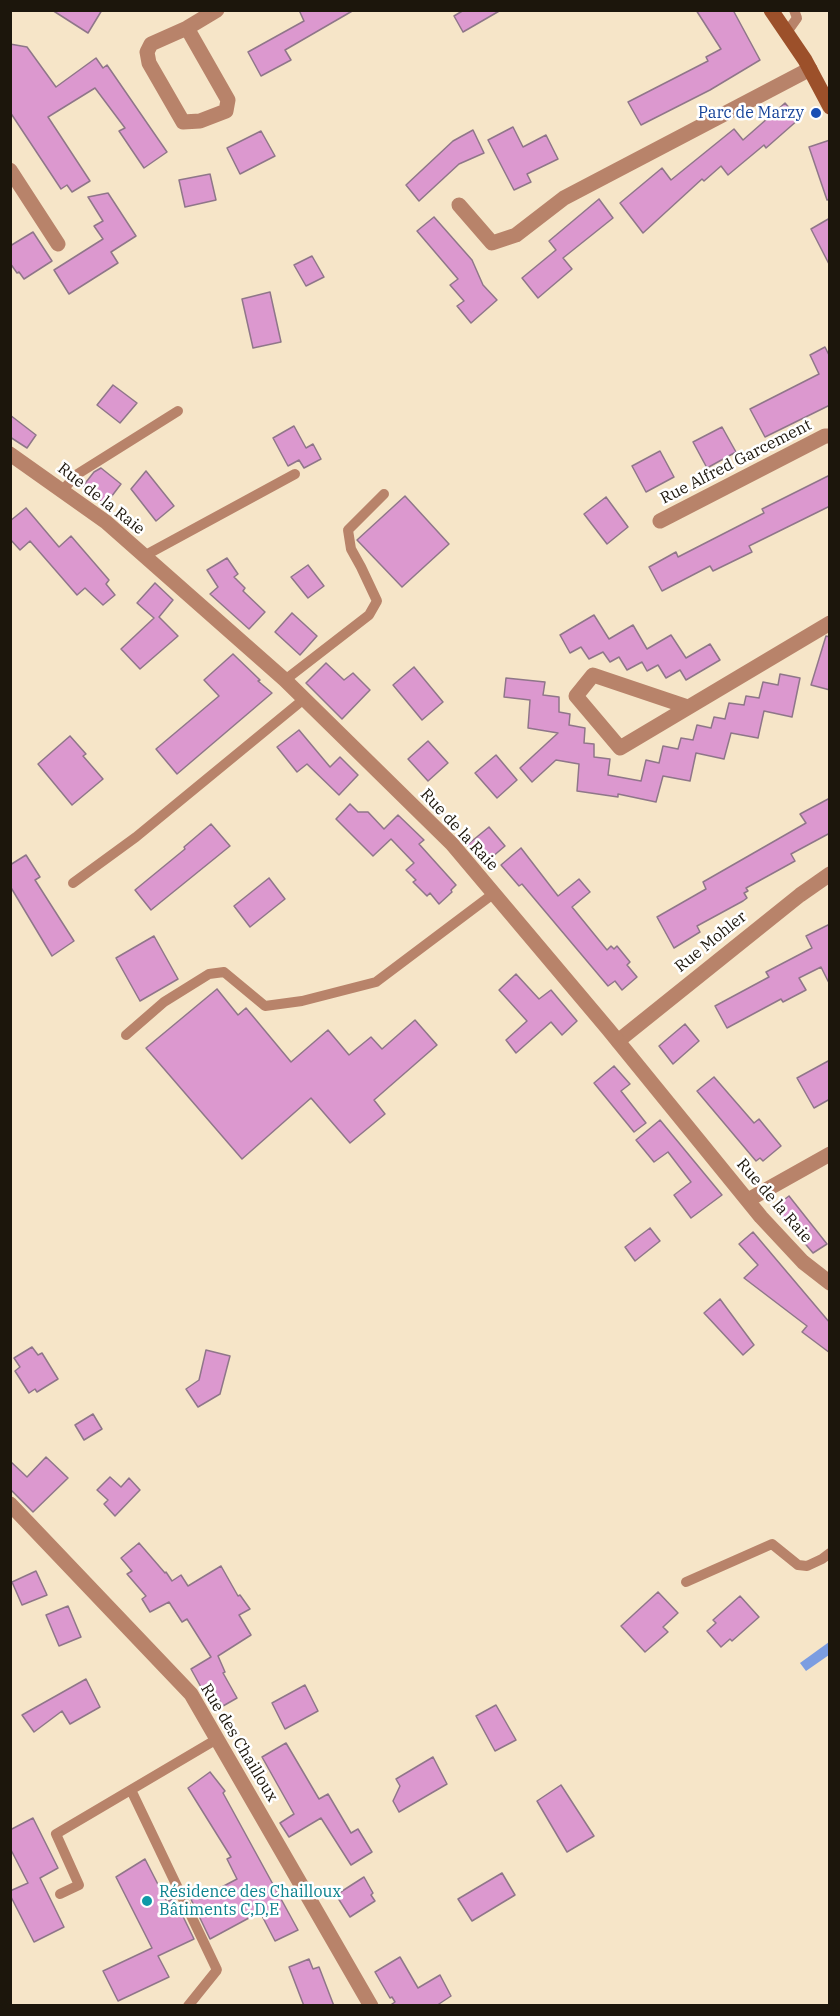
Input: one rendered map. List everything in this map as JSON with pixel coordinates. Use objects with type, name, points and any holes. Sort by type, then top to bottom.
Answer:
[{"type":"main road","points":[[771,10],[810,69],[830,106]]},
{"type":"street","points":[[187,28],[228,100],[226,111],[200,122],[183,122],[149,63],[147,52],[151,44],[187,28],[217,10]]},
{"type":"street","points":[[459,205],[492,243],[516,235],[564,198],[810,69]]},
{"type":"street","points":[[10,170],[58,244]]},
{"type":"street","name":"Rue Alfred Garcement","points":[[660,521],[825,436],[830,436]]},
{"type":"street","name":"Rue de la Raie","points":[[10,454],[105,522],[285,680],[452,844],[748,1200],[803,1262],[830,1283]]},
{"type":"street","points":[[688,707],[593,675],[576,696],[620,748],[830,623]]},
{"type":"street","name":"Rue Mohler","points":[[618,1041],[791,902],[830,874]]},
{"type":"street","points":[[748,1200],[830,1154]]},
{"type":"street","name":"Rue des Chailloux","points":[[10,1504],[191,1694],[371,2006]]},
{"type":"lane","points":[[787,32],[797,18],[794,10]]},
{"type":"lane","points":[[62,491],[76,475],[178,411]]},
{"type":"lane","points":[[144,556],[295,474]]},
{"type":"lane","points":[[285,680],[369,615],[377,601],[351,549],[348,530],[384,494]]},
{"type":"lane","points":[[73,883],[136,837],[304,699]]},
{"type":"lane","points":[[126,1035],[164,1002],[209,974],[224,972],[265,1006],[302,1001],[376,982],[493,894]]},
{"type":"lane","points":[[686,1582],[772,1544],[798,1565],[807,1566],[830,1553]]},
{"type":"lane","points":[[60,1894],[79,1885],[56,1834],[217,1739]]},
{"type":"lane","points":[[131,1790],[217,1970],[188,2006]]},
{"type":"water","points":[[829,1642],[829,1655],[806,1671],[800,1663]]},
{"type":"building","points":[[52,10],[102,10],[88,33]]},
{"type":"building","points":[[299,10],[354,10],[285,50],[291,60],[261,76],[248,52],[304,21]]},
{"type":"building","points":[[464,10],[501,10],[463,32],[454,16]]},
{"type":"building","points":[[696,10],[733,10],[760,60],[710,90],[641,125],[628,102],[708,61],[706,57],[721,49]]},
{"type":"building","points":[[10,44],[27,47],[56,87],[96,58],[103,68],[107,65],[167,152],[144,168],[119,131],[125,128],[95,88],[48,117],[90,181],[72,192],[67,185],[61,189],[10,112]]},
{"type":"building","points":[[785,103],[799,119],[766,148],[764,145],[728,175],[721,166],[704,181],[702,179],[643,233],[620,203],[662,168],[671,180],[734,129],[743,140]]},
{"type":"building","points":[[513,127],[523,147],[546,135],[558,159],[527,174],[531,182],[514,190],[488,140]]},
{"type":"building","points":[[473,130],[484,153],[459,164],[419,201],[406,185],[453,141]]},
{"type":"building","points":[[261,131],[275,156],[240,174],[227,148]]},
{"type":"building","points":[[830,140],[830,199],[827,200],[809,147]]},
{"type":"building","points":[[210,174],[216,200],[185,207],[179,180]]},
{"type":"building","points":[[108,193],[136,236],[111,252],[118,263],[69,294],[54,270],[103,239],[94,226],[103,221],[88,197]]},
{"type":"building","points":[[599,199],[613,218],[563,258],[572,269],[538,298],[522,278],[556,250],[549,241]]},
{"type":"building","points":[[434,217],[472,260],[483,285],[497,300],[471,323],[457,306],[464,301],[450,285],[458,279],[417,231]]},
{"type":"building","points":[[830,218],[830,266],[811,229]]},
{"type":"building","points":[[33,232],[52,261],[24,279],[10,263],[10,246]]},
{"type":"building","points":[[312,256],[324,277],[306,286],[294,265]]},
{"type":"building","points":[[270,292],[281,342],[253,348],[242,299]]},
{"type":"building","points":[[825,347],[830,357],[830,405],[765,437],[750,409],[819,374],[810,355]]},
{"type":"building","points":[[113,385],[137,403],[120,423],[97,405]]},
{"type":"building","points":[[10,415],[36,435],[27,448],[10,437]]},
{"type":"building","points":[[294,426],[306,448],[313,444],[321,459],[304,468],[299,460],[288,466],[273,438]]},
{"type":"building","points":[[722,427],[736,452],[707,468],[693,442]]},
{"type":"building","points":[[660,451],[674,477],[646,492],[632,466]]},
{"type":"building","points":[[101,468],[121,484],[105,505],[83,486],[94,472]]},
{"type":"building","points":[[146,471],[174,506],[156,521],[131,489]]},
{"type":"building","points":[[830,475],[830,506],[749,546],[752,552],[713,571],[710,566],[662,591],[649,567],[676,552],[678,557],[764,513],[762,509]]},
{"type":"building","points":[[405,496],[449,544],[402,587],[357,540]]},
{"type":"building","points":[[606,497],[628,527],[607,544],[584,514]]},
{"type":"building","points":[[26,508],[59,547],[71,536],[109,580],[106,584],[115,595],[103,605],[85,588],[77,595],[30,541],[20,550],[10,539],[10,521]]},
{"type":"building","points":[[227,558],[238,574],[234,577],[245,588],[243,591],[265,612],[249,629],[210,594],[218,587],[207,570]]},
{"type":"building","points":[[308,565],[324,586],[308,598],[291,577]]},
{"type":"building","points":[[155,583],[173,600],[159,617],[178,636],[140,669],[121,649],[154,618],[137,603]]},
{"type":"building","points":[[292,613],[317,636],[300,655],[275,632]]},
{"type":"building","points":[[594,615],[609,639],[633,625],[647,649],[671,635],[686,658],[710,644],[720,660],[686,680],[680,670],[666,678],[658,665],[647,671],[642,662],[627,670],[619,657],[610,662],[603,652],[589,659],[581,647],[570,653],[560,635]]},
{"type":"building","points":[[826,636],[830,637],[830,690],[811,685]]},
{"type":"building","points":[[233,654],[272,693],[177,774],[156,749],[219,696],[204,680]]},
{"type":"building","points":[[326,663],[344,680],[353,673],[370,690],[342,719],[306,683]]},
{"type":"building","points":[[414,667],[443,702],[422,720],[393,685]]},
{"type":"building","points":[[780,674],[800,678],[792,717],[764,711],[758,738],[731,733],[724,759],[696,753],[690,781],[663,776],[656,802],[618,794],[618,797],[577,791],[579,764],[556,760],[532,782],[520,768],[558,733],[528,728],[530,700],[504,697],[506,678],[545,682],[543,695],[559,697],[559,712],[570,714],[569,725],[585,728],[584,743],[594,744],[594,757],[610,759],[608,775],[641,781],[646,760],[659,763],[663,746],[678,749],[681,738],[693,740],[697,725],[711,728],[714,717],[725,719],[729,703],[744,705],[746,696],[759,698],[763,682],[778,685]]},
{"type":"building","points":[[299,730],[330,767],[340,757],[358,775],[339,795],[307,764],[297,772],[277,747]]},
{"type":"building","points":[[70,736],[86,754],[83,756],[103,779],[72,805],[38,764]]},
{"type":"building","points":[[428,741],[448,763],[428,781],[408,759]]},
{"type":"building","points":[[496,755],[517,780],[497,798],[475,773]]},
{"type":"building","points":[[830,798],[830,833],[791,854],[795,861],[746,888],[748,891],[744,893],[747,898],[697,926],[700,932],[674,948],[657,917],[706,889],[703,882],[806,823],[800,814]]},
{"type":"building","points":[[350,804],[358,812],[368,812],[384,829],[398,815],[424,840],[419,844],[456,885],[451,890],[452,892],[439,904],[430,893],[427,896],[413,882],[416,880],[406,870],[414,863],[391,839],[373,856],[336,819]]},
{"type":"building","points":[[211,824],[230,846],[151,910],[135,890],[185,849],[184,847]]},
{"type":"building","points":[[489,827],[505,846],[484,864],[467,845]]},
{"type":"building","points":[[521,848],[558,896],[579,879],[590,892],[572,907],[607,950],[611,946],[614,949],[617,946],[630,962],[627,965],[637,977],[622,990],[615,981],[608,986],[522,884],[519,886],[501,865]]},
{"type":"building","points":[[26,855],[40,877],[35,880],[74,941],[52,956],[10,886],[10,865]]},
{"type":"building","points":[[269,878],[285,899],[250,927],[234,906]]},
{"type":"building","points":[[830,924],[830,985],[821,967],[799,978],[806,990],[783,1002],[781,999],[727,1028],[715,1006],[769,977],[766,972],[812,948],[806,936]]},
{"type":"building","points":[[154,936],[178,979],[140,1001],[116,958]]},
{"type":"building","points":[[516,974],[539,999],[551,990],[577,1021],[562,1035],[551,1022],[516,1053],[506,1040],[527,1021],[499,990]]},
{"type":"building","points":[[217,989],[238,1015],[246,1008],[291,1062],[328,1030],[349,1055],[371,1037],[382,1049],[415,1020],[437,1045],[374,1100],[385,1114],[350,1143],[311,1098],[242,1159],[146,1048]]},
{"type":"building","points":[[685,1024],[699,1041],[673,1064],[659,1046]]},
{"type":"building","points":[[830,1060],[830,1099],[814,1108],[797,1078]]},
{"type":"building","points":[[614,1066],[630,1084],[621,1091],[646,1123],[634,1132],[594,1083]]},
{"type":"building","points":[[714,1077],[754,1123],[759,1119],[781,1146],[763,1161],[760,1158],[756,1161],[697,1091]]},
{"type":"building","points":[[660,1120],[722,1195],[691,1218],[674,1195],[691,1182],[668,1152],[654,1162],[636,1140]]},
{"type":"building","points":[[789,1196],[827,1244],[813,1253],[774,1207]]},
{"type":"building","points":[[650,1228],[660,1241],[635,1261],[625,1247]]},
{"type":"building","points":[[753,1232],[830,1323],[830,1353],[802,1332],[807,1326],[744,1278],[758,1265],[739,1244]]},
{"type":"building","points":[[720,1299],[754,1345],[743,1355],[704,1313]]},
{"type":"building","points":[[32,1347],[38,1355],[42,1353],[58,1379],[37,1392],[35,1389],[29,1393],[15,1371],[20,1367],[14,1358]]},
{"type":"building","points":[[206,1350],[230,1356],[220,1394],[198,1407],[186,1389],[199,1380]]},
{"type":"building","points":[[93,1414],[102,1429],[84,1440],[75,1425]]},
{"type":"building","points":[[46,1457],[68,1478],[33,1512],[10,1489],[10,1461],[27,1477]]},
{"type":"building","points":[[110,1477],[121,1487],[129,1478],[140,1490],[115,1516],[104,1504],[108,1500],[97,1490]]},
{"type":"building","points":[[139,1543],[172,1581],[181,1575],[188,1586],[221,1566],[238,1596],[240,1595],[250,1609],[239,1615],[251,1635],[218,1656],[225,1672],[223,1673],[237,1698],[223,1706],[215,1694],[207,1698],[191,1669],[211,1657],[187,1619],[182,1622],[169,1602],[150,1612],[142,1599],[146,1596],[127,1574],[132,1571],[121,1558]]},
{"type":"building","points":[[36,1571],[47,1595],[22,1605],[12,1582]]},
{"type":"building","points":[[658,1592],[678,1613],[663,1627],[668,1632],[645,1652],[621,1626]]},
{"type":"building","points":[[740,1596],[759,1617],[732,1641],[730,1639],[721,1647],[707,1631],[716,1623],[713,1620]]},
{"type":"building","points":[[68,1606],[81,1637],[59,1646],[46,1615]]},
{"type":"building","points":[[86,1679],[100,1707],[70,1724],[62,1711],[34,1732],[22,1715]]},
{"type":"building","points":[[305,1685],[318,1711],[285,1729],[272,1703]]},
{"type":"building","points":[[496,1705],[516,1740],[495,1751],[476,1716]]},
{"type":"building","points":[[286,1743],[319,1799],[328,1794],[351,1833],[358,1829],[372,1852],[351,1865],[321,1818],[289,1837],[280,1823],[294,1814],[262,1757]]},
{"type":"building","points":[[433,1757],[447,1784],[399,1812],[393,1801],[400,1786],[396,1779]]},
{"type":"building","points":[[210,1772],[225,1791],[223,1793],[298,1930],[275,1941],[260,1912],[210,1939],[187,1891],[195,1887],[199,1899],[237,1879],[227,1859],[231,1857],[188,1788]]},
{"type":"building","points":[[561,1785],[594,1836],[567,1852],[537,1801]]},
{"type":"building","points":[[33,1818],[58,1868],[40,1878],[64,1927],[34,1942],[10,1895],[10,1891],[28,1883],[10,1848],[10,1830]]},
{"type":"building","name":"Résidence des Chailloux Bâtiments C,D,E","points":[[145,1859],[167,1902],[174,1898],[194,1939],[158,1956],[169,1977],[118,2001],[103,1971],[152,1948],[116,1877]]},
{"type":"building","points":[[502,1873],[515,1895],[472,1921],[458,1899]]},
{"type":"building","points":[[364,1877],[375,1901],[350,1917],[336,1895]]},
{"type":"building","points":[[400,1957],[418,1988],[440,1975],[451,1996],[436,2006],[389,2006],[395,2002],[392,1997],[390,1998],[375,1972]]},
{"type":"building","points":[[309,1959],[313,1969],[319,1967],[334,2006],[304,2006],[289,1967]]},
{"type":"place","name":"Parc de Marzy","points":[[816,113]]},
{"type":"place","name":"Résidence des Chailloux Bâtiments C,D,E","points":[[147,1901]]}]
